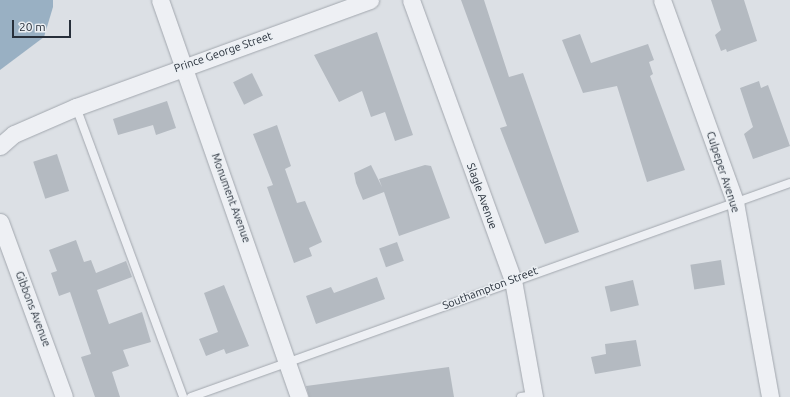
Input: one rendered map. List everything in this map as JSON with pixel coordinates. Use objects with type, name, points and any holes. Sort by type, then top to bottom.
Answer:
[{"type":"street","name":"Monument Avenue","points":[[160,0],[289,363],[299,397]]},
{"type":"street","name":"Prince George Street","points":[[76,107],[184,66],[370,0]]},
{"type":"street","name":"Slagle Avenue","points":[[411,0],[513,280],[529,396]]},
{"type":"street","name":"Culpeper Avenue","points":[[662,0],[735,202],[770,397]]},
{"type":"street","points":[[0,146],[14,134],[76,107]]},
{"type":"street","name":"Gibbons Avenue","points":[[0,222],[64,397]]},
{"type":"lane","points":[[76,107],[183,397]]},
{"type":"lane","name":"Southampton Street","points":[[191,397],[289,363],[513,280],[790,183]]},
{"type":"water","points":[[0,0],[53,0],[53,7],[44,37],[0,70]]},
{"type":"building","points":[[461,0],[484,0],[509,77],[523,73],[579,232],[545,244],[500,128],[507,126]]},
{"type":"building","points":[[711,0],[744,0],[757,41],[727,52],[726,49],[721,51],[715,35],[721,30]]},
{"type":"building","points":[[377,32],[413,135],[395,141],[385,112],[371,117],[362,91],[339,102],[314,55]]},
{"type":"building","points":[[580,34],[591,63],[648,44],[654,60],[649,62],[653,74],[650,76],[685,170],[647,182],[617,86],[583,93],[562,40]]},
{"type":"building","points":[[252,73],[263,95],[244,105],[233,82]]},
{"type":"building","points":[[759,81],[761,88],[768,85],[790,146],[753,159],[744,134],[753,127],[740,88]]},
{"type":"building","points":[[167,101],[176,128],[156,135],[153,125],[118,135],[113,119]]},
{"type":"building","points":[[277,125],[291,166],[285,169],[297,203],[305,201],[322,242],[309,248],[312,256],[294,263],[267,187],[273,185],[253,134]]},
{"type":"building","points":[[57,154],[69,191],[45,199],[33,162]]},
{"type":"building","points":[[371,165],[382,187],[379,179],[425,165],[431,166],[450,218],[399,236],[384,192],[363,200],[356,183],[354,173]]},
{"type":"building","points":[[76,240],[84,262],[91,260],[96,273],[126,261],[132,277],[97,290],[109,324],[142,312],[151,342],[123,350],[129,366],[112,372],[120,397],[95,397],[81,357],[91,354],[70,292],[59,296],[51,273],[57,271],[49,250]]},
{"type":"building","points":[[397,242],[404,261],[386,267],[379,248]]},
{"type":"building","points":[[721,260],[725,285],[694,290],[690,265]]},
{"type":"building","points":[[377,277],[385,299],[316,324],[306,296],[331,287],[334,293]]},
{"type":"building","points":[[633,280],[639,305],[611,312],[605,287]]},
{"type":"building","points":[[224,285],[249,346],[226,354],[224,349],[206,356],[199,339],[218,332],[204,293]]},
{"type":"building","points":[[636,340],[641,366],[595,374],[591,357],[606,354],[605,344]]},
{"type":"building","points":[[449,367],[454,397],[309,397],[306,386]]}]
